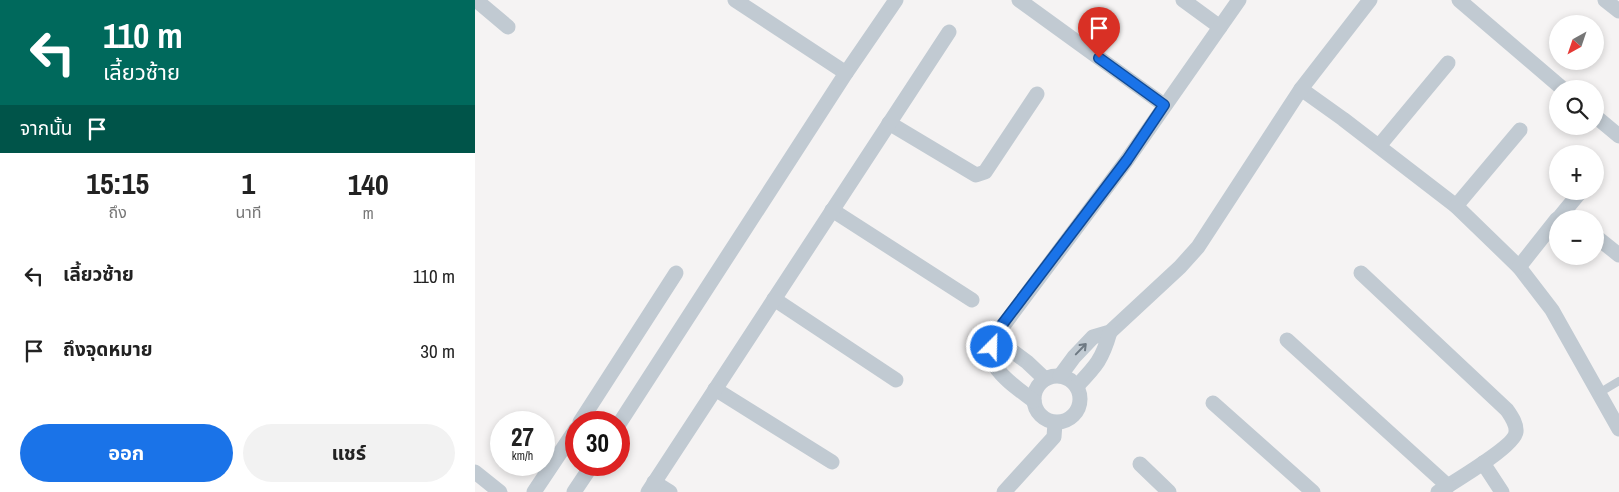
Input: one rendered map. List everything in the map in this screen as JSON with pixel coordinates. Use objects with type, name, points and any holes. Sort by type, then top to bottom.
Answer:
[{"type":"street","points":[[476,0],[508,27]]},
{"type":"street","points":[[735,0],[847,73]]},
{"type":"street","points":[[627,411],[896,0]]},
{"type":"street","points":[[1019,0],[1164,105]]},
{"type":"street","points":[[1183,0],[1220,27]]},
{"type":"street","points":[[1034,401],[1009,380],[994,364],[993,338],[1127,160],[1239,0]]},
{"type":"street","points":[[992,347],[1008,348],[1052,378],[1069,379],[1077,386],[1081,396],[1080,407],[1074,416],[1065,421],[1055,422],[1045,419],[1038,412],[1034,401],[1039,385],[1052,378],[1093,337],[1110,332],[1198,247],[1301,89],[1370,0]]},
{"type":"street","points":[[1459,0],[1552,80]]},
{"type":"street","points":[[1605,0],[1619,11]]},
{"type":"street","points":[[670,492],[651,487],[949,32]]},
{"type":"street","points":[[1379,146],[1447,64]]},
{"type":"street","points":[[1301,89],[1456,206],[1519,266],[1552,310],[1619,429]]},
{"type":"street","points":[[889,123],[977,175],[985,172],[1037,94]]},
{"type":"street","points":[[1604,124],[1619,136]]},
{"type":"street","points":[[1456,206],[1520,130]]},
{"type":"street","points":[[832,210],[971,300]]},
{"type":"street","points":[[1519,266],[1549,233]]},
{"type":"street","points":[[1604,243],[1619,255]]},
{"type":"street","points":[[587,411],[675,273]]},
{"type":"street","points":[[1287,340],[1443,489],[1483,464],[1513,439],[1516,432],[1514,422],[1507,410],[1361,273]]},
{"type":"street","points":[[774,299],[896,380]]},
{"type":"street","points":[[1077,386],[1100,360],[1110,332]]},
{"type":"street","points":[[715,389],[832,462]]},
{"type":"street","points":[[1213,403],[1313,492]]},
{"type":"street","points":[[1004,492],[1054,437],[1055,422]]},
{"type":"street","points":[[534,492],[565,445]]},
{"type":"street","points":[[1140,464],[1169,492]]},
{"type":"street","points":[[1483,464],[1502,492]]},
{"type":"street","points":[[475,472],[500,492]]},
{"type":"street","points":[[575,492],[585,476]]},
{"type":"lane","points":[[1599,393],[1619,381]]},
{"type":"route","points":[[992,347],[993,338],[998,330],[1127,160],[1164,105],[1099,58]]}]
